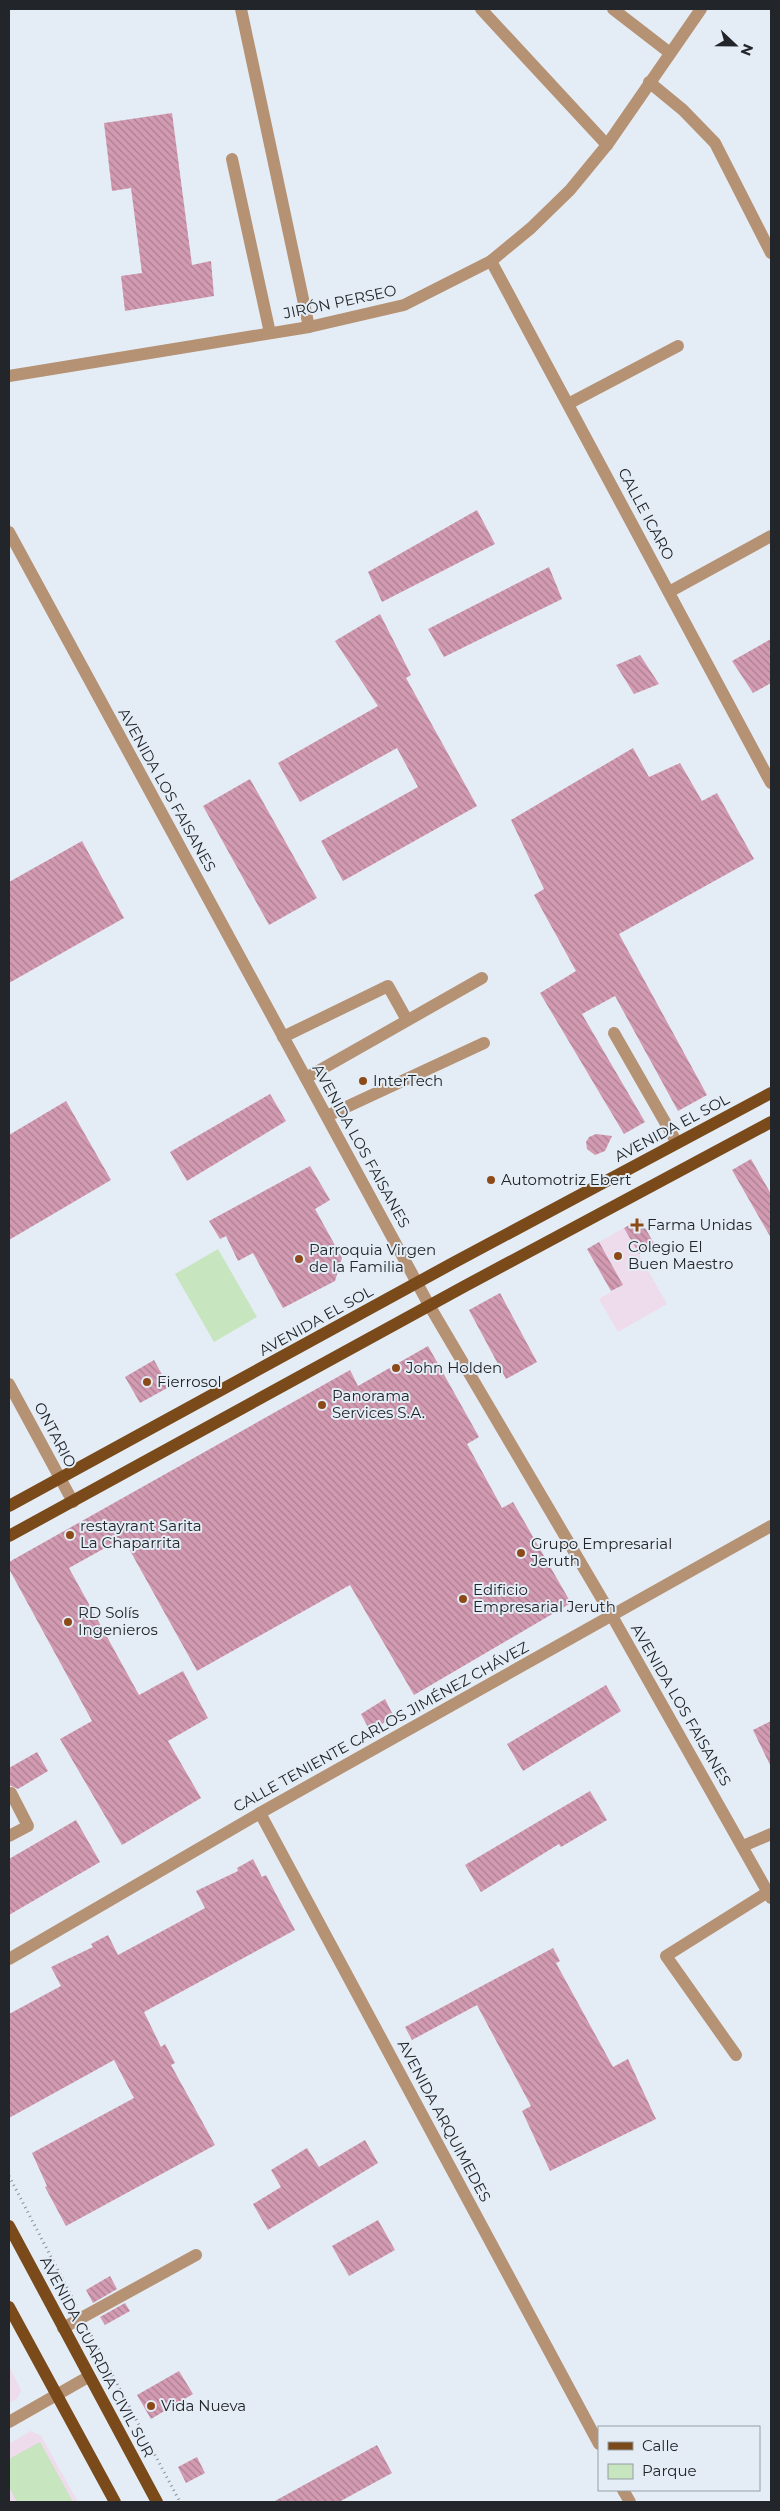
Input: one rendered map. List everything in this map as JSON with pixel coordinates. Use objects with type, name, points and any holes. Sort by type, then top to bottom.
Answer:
[{"type":"main road","name":"AVENIDA EL SOL","points":[[9,1506],[417,1283],[771,1094]]},
{"type":"main road","points":[[9,1536],[429,1305],[771,1122]]},
{"type":"main road","name":"AVENIDA GUARDIA CIVIL SUR","points":[[9,2226],[88,2377],[157,2502]]},
{"type":"main road","points":[[9,2307],[115,2502]]},
{"type":"street","points":[[241,9],[309,327]]},
{"type":"street","points":[[481,9],[607,146]]},
{"type":"street","points":[[613,9],[670,53]]},
{"type":"street","name":"JIRÓN PERSEO","points":[[9,376],[309,327],[404,305],[491,261],[531,228],[570,190],[607,146],[649,82],[701,9]]},
{"type":"street","points":[[649,82],[684,110],[715,144],[771,253]]},
{"type":"street","points":[[232,159],[270,333]]},
{"type":"street","name":"CALLE ICARO","points":[[491,261],[771,783]]},
{"type":"street","points":[[568,404],[678,346]]},
{"type":"street","name":"AVENIDA LOS FAISANES","points":[[9,532],[429,1305],[612,1616],[770,1895]]},
{"type":"street","points":[[669,592],[771,536]]},
{"type":"street","points":[[306,1078],[482,978]]},
{"type":"street","points":[[283,1037],[388,986],[407,1020]]},
{"type":"street","points":[[614,1033],[677,1143]]},
{"type":"street","points":[[326,1116],[484,1043]]},
{"type":"street","name":"ONTARIO","points":[[9,1384],[73,1502]]},
{"type":"street","name":"CALLE TENIENTE CARLOS JIMÉNEZ CHÁVEZ","points":[[9,1959],[260,1813],[771,1526]]},
{"type":"street","points":[[9,1836],[28,1826],[11,1793]]},
{"type":"street","name":"AVENIDA ARQUIMEDES","points":[[260,1813],[598,2442]]},
{"type":"street","points":[[743,1846],[771,1834]]},
{"type":"street","points":[[736,2055],[666,1956],[770,1895]]},
{"type":"street","points":[[63,2328],[196,2255]]},
{"type":"street","points":[[9,2422],[88,2377]]},
{"type":"street","points":[[624,2491],[630,2502]]},
{"type":"path","points":[[9,2176],[180,2502]]},
{"type":"shaded area","points":[[624,1228],[667,1304],[618,1332],[599,1299],[623,1285],[599,1242]]},
{"type":"shaded area","points":[[9,2366],[21,2390],[18,2398],[9,2403]]},
{"type":"shaded area","points":[[31,2431],[41,2436],[78,2502],[9,2502],[9,2444]]},
{"type":"green space","points":[[218,1249],[257,1317],[214,1342],[175,1274]]},
{"type":"green space","points":[[40,2442],[73,2502],[17,2502],[9,2487],[9,2459]]},
{"type":"building","points":[[172,113],[192,265],[211,261],[214,296],[125,311],[121,276],[142,273],[131,188],[112,191],[104,123]]},
{"type":"building","points":[[477,510],[495,544],[382,602],[368,572]]},
{"type":"building","points":[[549,567],[562,599],[444,657],[428,629]]},
{"type":"building","points":[[380,614],[411,675],[406,678],[477,806],[343,881],[321,841],[418,787],[397,748],[300,802],[278,763],[378,706],[335,641]]},
{"type":"building","points":[[771,639],[771,683],[753,693],[732,661]]},
{"type":"building","points":[[640,655],[659,684],[634,694],[616,665]]},
{"type":"building","points":[[633,748],[649,777],[680,763],[702,801],[717,793],[754,859],[619,934],[707,1095],[678,1111],[615,996],[582,1014],[645,1122],[624,1134],[540,993],[576,971],[534,895],[544,889],[511,820]]},
{"type":"building","points":[[250,779],[317,898],[269,925],[203,806]]},
{"type":"building","points":[[82,841],[124,918],[9,983],[9,882]]},
{"type":"building","points":[[270,1094],[286,1121],[187,1181],[170,1152]]},
{"type":"building","points":[[66,1101],[111,1180],[9,1240],[9,1135]]},
{"type":"building","points":[[596,1134],[612,1136],[605,1151],[595,1155],[587,1149],[586,1142],[589,1137]]},
{"type":"building","points":[[751,1159],[771,1194],[771,1238],[732,1170]]},
{"type":"building","points":[[310,1166],[330,1200],[315,1209],[342,1258],[335,1281],[283,1308],[253,1253],[238,1261],[226,1236],[220,1239],[209,1221]]},
{"type":"building","points":[[640,1219],[655,1245],[639,1254],[624,1228]]},
{"type":"building","points":[[599,1242],[623,1285],[611,1291],[587,1249]]},
{"type":"building","points":[[500,1293],[537,1362],[506,1379],[469,1310]]},
{"type":"building","points":[[428,1346],[479,1437],[467,1444],[502,1508],[513,1502],[571,1603],[414,1695],[350,1585],[197,1671],[123,1538],[69,1568],[139,1695],[183,1671],[208,1718],[168,1741],[201,1798],[122,1845],[60,1739],[92,1721],[9,1569],[9,1562],[350,1370],[358,1386]]},
{"type":"building","name":"Fierrosol","points":[[154,1360],[169,1387],[140,1403],[125,1377]]},
{"type":"building","points":[[606,1685],[621,1711],[523,1771],[507,1744]]},
{"type":"building","points":[[385,1699],[394,1717],[370,1731],[361,1714]]},
{"type":"building","points":[[771,1721],[771,1767],[753,1730]]},
{"type":"building","points":[[37,1752],[48,1771],[18,1789],[9,1785],[9,1768]]},
{"type":"building","points":[[590,1791],[607,1820],[561,1847],[559,1844],[481,1892],[465,1865]]},
{"type":"building","points":[[76,1820],[100,1862],[9,1915],[9,1859]]},
{"type":"building","points":[[253,1859],[262,1877],[266,1875],[295,1930],[144,2012],[161,2047],[165,2044],[175,2063],[171,2065],[215,2145],[66,2226],[45,2187],[47,2186],[32,2153],[134,2098],[114,2060],[9,2118],[9,2014],[61,1986],[51,1967],[93,1947],[91,1944],[108,1935],[118,1955],[205,1908],[196,1891],[238,1871],[237,1868]]},
{"type":"building","points":[[553,1948],[560,1961],[556,1963],[613,2067],[628,2059],[656,2119],[550,2171],[522,2111],[531,2106],[477,2005],[412,2040],[405,2027]]},
{"type":"building","points":[[365,2140],[378,2163],[268,2230],[253,2204],[281,2187],[271,2170],[307,2148],[319,2167]]},
{"type":"building","points":[[378,2220],[395,2250],[349,2276],[332,2246]]},
{"type":"building","points":[[110,2276],[117,2289],[93,2303],[86,2290]]},
{"type":"building","points":[[125,2303],[130,2311],[105,2325],[100,2317]]},
{"type":"building","points":[[179,2371],[193,2394],[151,2419],[137,2395]]},
{"type":"building","points":[[377,2445],[392,2473],[339,2502],[273,2502]]},
{"type":"building","points":[[197,2457],[205,2473],[186,2483],[178,2467]]},
{"type":"place","name":"InterTech","points":[[363,1081]]},
{"type":"place","name":"Automotriz Ebert","points":[[491,1180]]},
{"type":"place","name":"Farma Unidas","points":[[637,1225]]},
{"type":"place","name":"Colegio El Buen Maestro","points":[[618,1256]]},
{"type":"place","name":"Parroquia Virgen de la Familia","points":[[299,1259]]},
{"type":"place","name":"John Holden","points":[[396,1368]]},
{"type":"place","name":"Fierrosol","points":[[147,1382]]},
{"type":"place","name":"Panorama Services S.A.","points":[[322,1405]]},
{"type":"place","name":"restayrant Sarita La Chaparrita","points":[[70,1535]]},
{"type":"place","name":"Grupo Empresarial Jeruth","points":[[521,1553]]},
{"type":"place","name":"Edificio Empresarial Jeruth","points":[[463,1599]]},
{"type":"place","name":"RD Solís Ingenieros","points":[[68,1622]]},
{"type":"place","name":"Vida Nueva","points":[[151,2406]]}]
